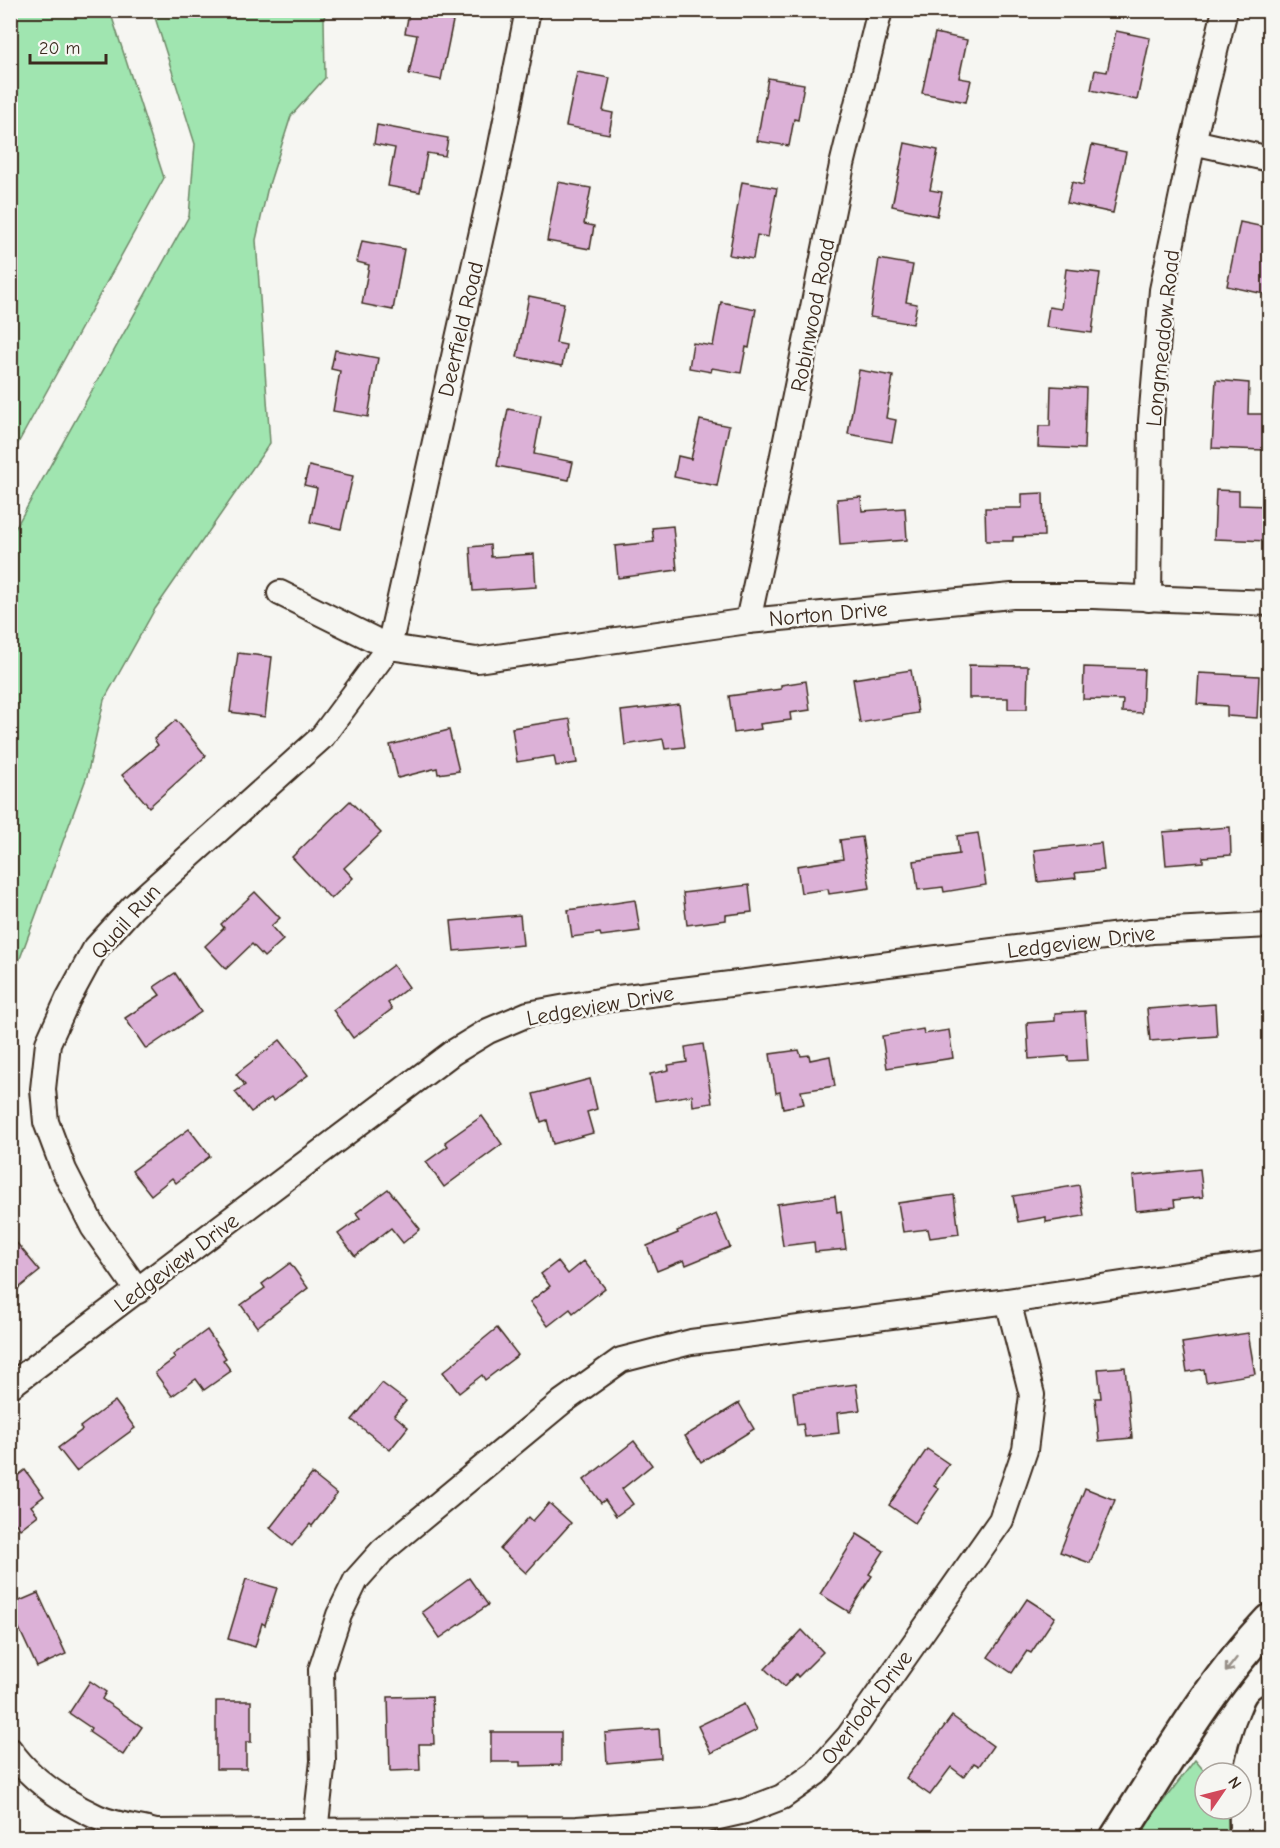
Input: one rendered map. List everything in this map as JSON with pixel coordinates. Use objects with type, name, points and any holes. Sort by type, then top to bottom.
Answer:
[{"type":"highway","points":[[1117,1838],[1218,1682],[1269,1621]]},
{"type":"highway","points":[[1247,1838],[1249,1782],[1256,1749],[1269,1711]]},
{"type":"street","name":"Deerfield Road","points":[[389,647],[498,160],[528,10]]},
{"type":"street","name":"Robinwood Road","points":[[748,621],[842,165],[880,10]]},
{"type":"street","name":"Longmeadow Road","points":[[1149,599],[1151,421],[1162,290],[1193,142],[1225,10]]},
{"type":"street","points":[[1193,142],[1269,159]]},
{"type":"street","name":"Norton Drive","points":[[279,593],[389,647],[477,660],[748,621],[1012,596],[1093,596],[1269,603]]},
{"type":"street","name":"Quail Run","points":[[138,1291],[93,1227],[64,1170],[46,1122],[43,1089],[48,1043],[95,949],[133,907],[322,737],[389,647]]},
{"type":"street","name":"Ledgeview Drive","points":[[10,1386],[452,1053],[488,1031],[528,1014],[610,999],[1152,931],[1269,925]]},
{"type":"street","points":[[315,1832],[323,1761],[321,1670],[339,1615],[356,1580],[382,1551],[562,1402],[621,1360],[691,1342],[1008,1301],[1269,1262]]},
{"type":"street","name":"Overlook Drive","points":[[10,1750],[19,1762],[58,1797],[99,1818],[156,1832],[577,1829],[705,1820],[745,1811],[782,1797],[816,1773],[849,1736],[1001,1520],[1024,1450],[1032,1395],[1008,1301]]},
{"type":"green space","points":[[11,10],[110,11],[164,178],[11,456]]},
{"type":"green space","points":[[153,11],[326,11],[324,18],[325,78],[291,116],[267,191],[256,240],[270,443],[155,609],[104,700],[87,776],[11,983],[11,536],[189,216],[195,144]]},
{"type":"green space","points":[[1193,1763],[1193,1821],[1230,1821],[1233,1837],[1135,1838]]},
{"type":"building","points":[[409,13],[453,21],[441,80],[409,74],[417,35],[405,33]]},
{"type":"building","points":[[1116,31],[1150,38],[1137,100],[1091,90],[1095,70],[1107,72]]},
{"type":"building","points":[[935,33],[967,40],[959,78],[971,80],[966,102],[922,93]]},
{"type":"building","points":[[577,72],[610,78],[603,111],[613,113],[609,134],[566,126]]},
{"type":"building","points":[[768,78],[804,84],[798,120],[794,119],[789,146],[757,141]]},
{"type":"building","points":[[377,125],[448,138],[445,156],[427,153],[420,192],[388,186],[395,148],[374,144]]},
{"type":"building","points":[[905,143],[938,150],[930,190],[942,192],[937,216],[892,206]]},
{"type":"building","points":[[1092,145],[1126,152],[1113,213],[1067,203],[1072,182],[1083,185]]},
{"type":"building","points":[[558,182],[591,188],[584,224],[594,226],[590,249],[547,241]]},
{"type":"building","points":[[742,182],[777,188],[768,237],[757,235],[753,259],[729,255]]},
{"type":"building","points":[[1240,222],[1269,228],[1269,295],[1227,286]]},
{"type":"building","points":[[362,241],[404,249],[393,310],[362,304],[369,265],[357,262]]},
{"type":"building","points":[[879,259],[913,265],[906,302],[917,304],[913,324],[870,317]]},
{"type":"building","points":[[1066,269],[1100,273],[1092,333],[1046,327],[1049,307],[1061,309]]},
{"type":"building","points":[[529,296],[564,303],[556,343],[566,345],[562,366],[517,357]]},
{"type":"building","points":[[721,302],[756,309],[749,348],[746,347],[741,373],[712,368],[711,372],[689,368],[693,343],[713,346]]},
{"type":"building","points":[[335,350],[378,358],[368,417],[333,411],[340,371],[331,369]]},
{"type":"building","points":[[859,370],[893,376],[886,418],[896,420],[892,442],[848,434]]},
{"type":"building","points":[[1216,380],[1249,383],[1248,414],[1265,414],[1263,450],[1212,448]]},
{"type":"building","points":[[1051,386],[1086,388],[1084,449],[1038,447],[1039,426],[1050,426]]},
{"type":"building","points":[[508,409],[541,416],[534,454],[573,462],[569,480],[497,466]]},
{"type":"building","points":[[700,420],[729,426],[717,486],[674,477],[678,456],[691,459]]},
{"type":"building","points":[[309,466],[353,476],[341,529],[310,522],[317,488],[304,485]]},
{"type":"building","points":[[1216,490],[1239,491],[1239,505],[1269,506],[1269,541],[1214,539]]},
{"type":"building","points":[[1043,493],[1044,536],[1013,537],[1013,541],[986,541],[985,508],[1022,508],[1022,494]]},
{"type":"building","points":[[861,497],[862,511],[905,508],[907,540],[840,545],[837,499]]},
{"type":"building","points":[[673,526],[677,570],[618,578],[615,546],[654,542],[652,528]]},
{"type":"building","points":[[490,545],[491,557],[534,554],[536,587],[473,591],[470,547]]},
{"type":"building","points":[[238,653],[272,657],[265,717],[230,712]]},
{"type":"building","points":[[969,665],[1028,666],[1027,709],[1008,709],[1008,698],[969,698]]},
{"type":"building","points":[[1084,667],[1144,669],[1142,713],[1122,712],[1123,700],[1083,699]]},
{"type":"building","points":[[911,670],[918,713],[860,723],[853,679]]},
{"type":"building","points":[[1199,673],[1259,676],[1257,718],[1227,716],[1227,706],[1197,704]]},
{"type":"building","points":[[806,681],[810,710],[790,713],[791,720],[760,724],[761,729],[734,733],[729,696],[781,689],[781,685]]},
{"type":"building","points":[[679,704],[685,747],[665,749],[663,739],[625,745],[621,711]]},
{"type":"building","points":[[570,719],[577,763],[556,766],[554,756],[517,762],[512,728]]},
{"type":"building","points":[[176,720],[206,756],[149,807],[122,775],[158,745],[154,739]]},
{"type":"building","points":[[449,730],[459,771],[438,774],[437,768],[398,778],[390,745]]},
{"type":"building","points":[[350,801],[381,833],[344,868],[353,878],[331,899],[292,857]]},
{"type":"building","points":[[1230,827],[1231,855],[1203,857],[1203,862],[1166,865],[1163,832]]},
{"type":"building","points":[[978,833],[986,885],[944,892],[943,887],[918,890],[914,861],[959,854],[957,836]]},
{"type":"building","points":[[862,837],[870,888],[829,894],[828,889],[801,893],[797,866],[843,859],[840,840]]},
{"type":"building","points":[[1101,843],[1104,870],[1075,873],[1076,878],[1038,882],[1034,850]]},
{"type":"building","points":[[749,885],[752,912],[726,915],[726,920],[687,925],[683,893]]},
{"type":"building","points":[[255,892],[280,918],[271,926],[283,940],[264,957],[252,944],[226,969],[205,946],[224,928],[221,924]]},
{"type":"building","points":[[635,900],[640,931],[572,937],[568,910]]},
{"type":"building","points":[[520,915],[523,945],[454,951],[451,921]]},
{"type":"building","points":[[393,965],[409,987],[388,1003],[392,1009],[353,1038],[333,1010]]},
{"type":"building","points":[[175,973],[201,1012],[146,1049],[125,1018],[160,995],[154,987]]},
{"type":"building","points":[[1215,1004],[1217,1036],[1150,1041],[1147,1009]]},
{"type":"building","points":[[1085,1011],[1088,1060],[1068,1061],[1068,1056],[1029,1059],[1027,1023],[1055,1021],[1055,1013]]},
{"type":"building","points":[[923,1029],[924,1034],[949,1030],[953,1058],[887,1068],[882,1036]]},
{"type":"building","points":[[280,1040],[308,1075],[273,1101],[271,1098],[251,1112],[235,1092],[245,1085],[236,1074]]},
{"type":"building","points":[[703,1044],[712,1103],[693,1106],[692,1095],[655,1101],[650,1074],[669,1070],[668,1065],[687,1062],[685,1047]]},
{"type":"building","points":[[799,1050],[801,1056],[809,1055],[810,1060],[830,1056],[835,1086],[801,1091],[804,1104],[783,1108],[780,1092],[776,1093],[770,1054]]},
{"type":"building","points":[[590,1079],[597,1109],[587,1112],[593,1133],[553,1144],[547,1120],[541,1122],[533,1094]]},
{"type":"building","points":[[482,1116],[502,1144],[444,1187],[426,1162],[448,1146],[445,1142]]},
{"type":"building","points":[[189,1129],[210,1156],[176,1183],[172,1178],[151,1195],[132,1171]]},
{"type":"building","points":[[1200,1169],[1203,1197],[1174,1200],[1175,1207],[1136,1211],[1133,1176]]},
{"type":"building","points":[[1079,1185],[1084,1216],[1046,1222],[1046,1217],[1018,1222],[1013,1196]]},
{"type":"building","points":[[388,1189],[420,1229],[403,1243],[391,1228],[355,1256],[338,1234],[360,1218],[356,1213]]},
{"type":"building","points":[[954,1195],[959,1234],[930,1238],[928,1229],[903,1232],[898,1203]]},
{"type":"building","points":[[835,1196],[837,1212],[841,1211],[846,1249],[815,1252],[814,1242],[783,1246],[777,1204]]},
{"type":"building","points":[[716,1214],[730,1247],[686,1265],[684,1260],[657,1271],[647,1246]]},
{"type":"building","points":[[10,1235],[40,1271],[10,1295]]},
{"type":"building","points":[[558,1261],[568,1274],[584,1261],[605,1288],[573,1313],[570,1309],[548,1326],[530,1302],[550,1286],[541,1274]]},
{"type":"building","points":[[290,1263],[308,1288],[257,1327],[241,1305],[265,1288],[262,1284]]},
{"type":"building","points":[[497,1328],[518,1355],[485,1380],[482,1375],[459,1393],[443,1372]]},
{"type":"building","points":[[207,1330],[226,1358],[223,1360],[231,1371],[204,1390],[196,1379],[172,1396],[155,1373],[175,1358],[173,1355]]},
{"type":"building","points":[[1248,1333],[1255,1374],[1206,1382],[1204,1369],[1187,1372],[1182,1343]]},
{"type":"building","points":[[1125,1367],[1132,1438],[1099,1441],[1095,1398],[1101,1398],[1098,1369]]},
{"type":"building","points":[[382,1383],[406,1401],[394,1415],[408,1427],[390,1450],[352,1420]]},
{"type":"building","points":[[856,1384],[860,1410],[837,1413],[839,1433],[805,1437],[803,1424],[797,1425],[793,1392]]},
{"type":"building","points":[[115,1401],[135,1428],[76,1471],[58,1448],[82,1430],[80,1427]]},
{"type":"building","points":[[739,1403],[754,1429],[701,1462],[685,1436]]},
{"type":"building","points":[[634,1441],[652,1465],[622,1489],[633,1504],[616,1516],[605,1500],[601,1503],[584,1480]]},
{"type":"building","points":[[927,1449],[949,1464],[934,1486],[939,1489],[915,1523],[889,1505]]},
{"type":"building","points":[[25,1470],[44,1496],[31,1506],[38,1515],[20,1529],[13,1520],[10,1522],[10,1479],[12,1480]]},
{"type":"building","points":[[312,1474],[337,1494],[312,1526],[310,1524],[292,1546],[270,1528]]},
{"type":"building","points":[[1085,1488],[1115,1500],[1090,1563],[1060,1552]]},
{"type":"building","points":[[549,1503],[571,1523],[526,1573],[500,1549],[529,1517],[533,1521]]},
{"type":"building","points":[[857,1534],[884,1551],[869,1574],[872,1576],[849,1612],[820,1594]]},
{"type":"building","points":[[469,1578],[488,1605],[440,1638],[422,1612]]},
{"type":"building","points":[[246,1579],[277,1588],[265,1625],[262,1623],[255,1647],[228,1639]]},
{"type":"building","points":[[38,1593],[66,1654],[37,1667],[10,1605]]},
{"type":"building","points":[[1027,1599],[1055,1617],[1031,1653],[1027,1651],[1012,1673],[988,1657]]},
{"type":"building","points":[[802,1630],[823,1652],[798,1677],[796,1674],[784,1687],[765,1669]]},
{"type":"building","points":[[90,1681],[106,1692],[102,1699],[142,1727],[123,1755],[89,1732],[91,1728],[69,1713]]},
{"type":"building","points":[[432,1696],[434,1744],[419,1744],[420,1770],[390,1771],[388,1697]]},
{"type":"building","points":[[216,1701],[251,1701],[251,1742],[246,1742],[246,1769],[216,1769]]},
{"type":"building","points":[[744,1704],[757,1730],[711,1753],[698,1726]]},
{"type":"building","points":[[952,1716],[993,1746],[979,1766],[974,1763],[964,1777],[951,1767],[930,1795],[906,1778]]},
{"type":"building","points":[[659,1729],[661,1758],[607,1763],[605,1733]]},
{"type":"building","points":[[491,1732],[561,1732],[561,1765],[520,1766],[520,1762],[491,1762]]}]
